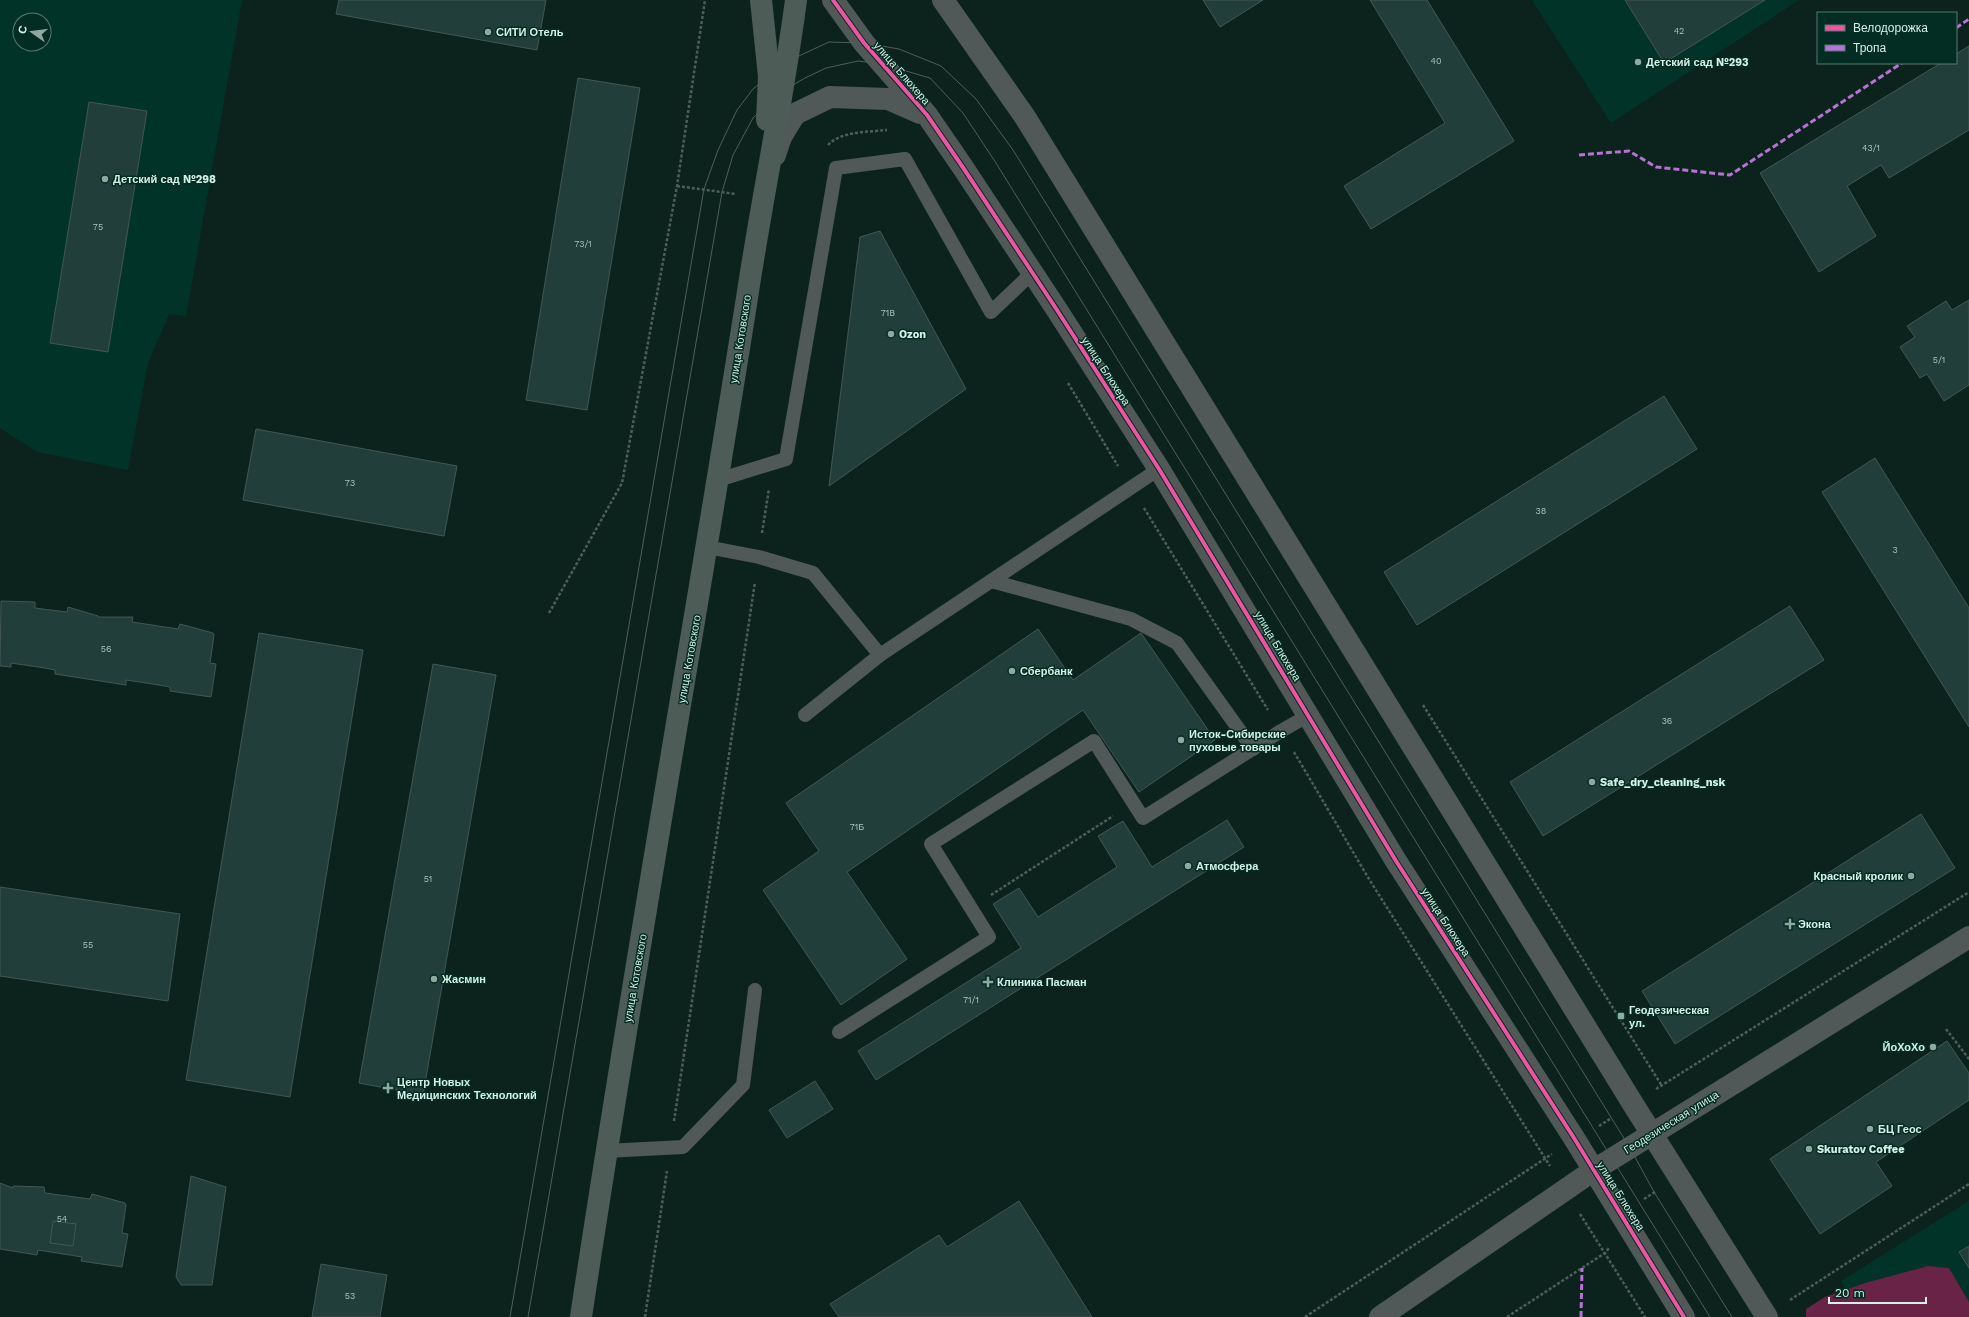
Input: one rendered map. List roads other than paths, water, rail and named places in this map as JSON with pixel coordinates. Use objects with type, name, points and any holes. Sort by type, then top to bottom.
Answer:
[{"type":"main road","name":"улица Котовского","points":[[581,1317],[606,1151],[718,480],[761,205],[784,90],[796,0]]},
{"type":"main road","points":[[762,4],[769,76],[766,186]]},
{"type":"street","name":"улица Блюхера","points":[[833,0],[864,43],[926,115],[964,168],[1032,272],[1158,469],[1310,715],[1396,861],[1594,1170],[1684,1317]]},
{"type":"street","points":[[943,0],[1026,117],[1652,1134],[1767,1317]]},
{"type":"street","points":[[766,186],[781,137],[795,114],[830,97],[888,99],[926,115]]},
{"type":"street","name":"Геодезическая улица","points":[[1380,1317],[1594,1170],[1969,937]]},
{"type":"lane","points":[[718,480],[786,459],[836,168],[905,159],[991,312],[1032,272]]},
{"type":"lane","points":[[805,715],[880,654],[1132,488],[1158,469]]},
{"type":"lane","points":[[707,547],[759,557],[813,573],[880,654]]},
{"type":"lane","points":[[991,581],[1132,619],[1177,643],[1253,749]]},
{"type":"lane","points":[[839,1032],[989,937],[931,844],[1094,741],[1143,818],[1281,731],[1310,715]]},
{"type":"lane","points":[[606,1151],[683,1147],[743,1085],[755,990]]},
{"type":"tram line","points":[[510,1317],[704,189],[718,150],[737,110],[753,89],[788,61],[829,42],[864,43],[899,49],[941,66],[976,99],[1013,150],[1630,1148],[1654,1192],[1732,1317]]},
{"type":"tram line","points":[[528,1317],[722,192],[733,155],[753,118],[784,90],[805,78],[826,68],[858,61],[882,64],[930,78],[963,113],[996,163],[1710,1317]]},
{"type":"place","name":"СИТИ Отель","points":[[488,32]]},
{"type":"place","name":"Детский сад №293","points":[[1638,62]]},
{"type":"place","name":"Детский сад №298","points":[[105,179]]},
{"type":"place","name":"Ozon","points":[[891,334]]},
{"type":"place","name":"Сбербанк","points":[[1012,671]]},
{"type":"place","name":"Исток-Сибирские пуховые товары","points":[[1181,740]]},
{"type":"place","name":"Safe_dry_cleaning_nsk","points":[[1592,782]]},
{"type":"place","name":"Атмосфера","points":[[1188,866]]},
{"type":"place","name":"Красный кролик","points":[[1911,876]]},
{"type":"place","name":"Экона","points":[[1790,924]]},
{"type":"place","name":"Жасмин","points":[[434,979]]},
{"type":"place","name":"Клиника Пасман","points":[[988,982]]},
{"type":"place","name":"Геодезическая ул.","points":[[1621,1016]]},
{"type":"place","name":"ЙоХоХо","points":[[1933,1047]]},
{"type":"place","name":"Центр Новых Медицинских Технологий","points":[[388,1088]]},
{"type":"place","name":"БЦ Геос","points":[[1870,1129]]},
{"type":"place","name":"Skuratov Coffee","points":[[1809,1149]]}]
